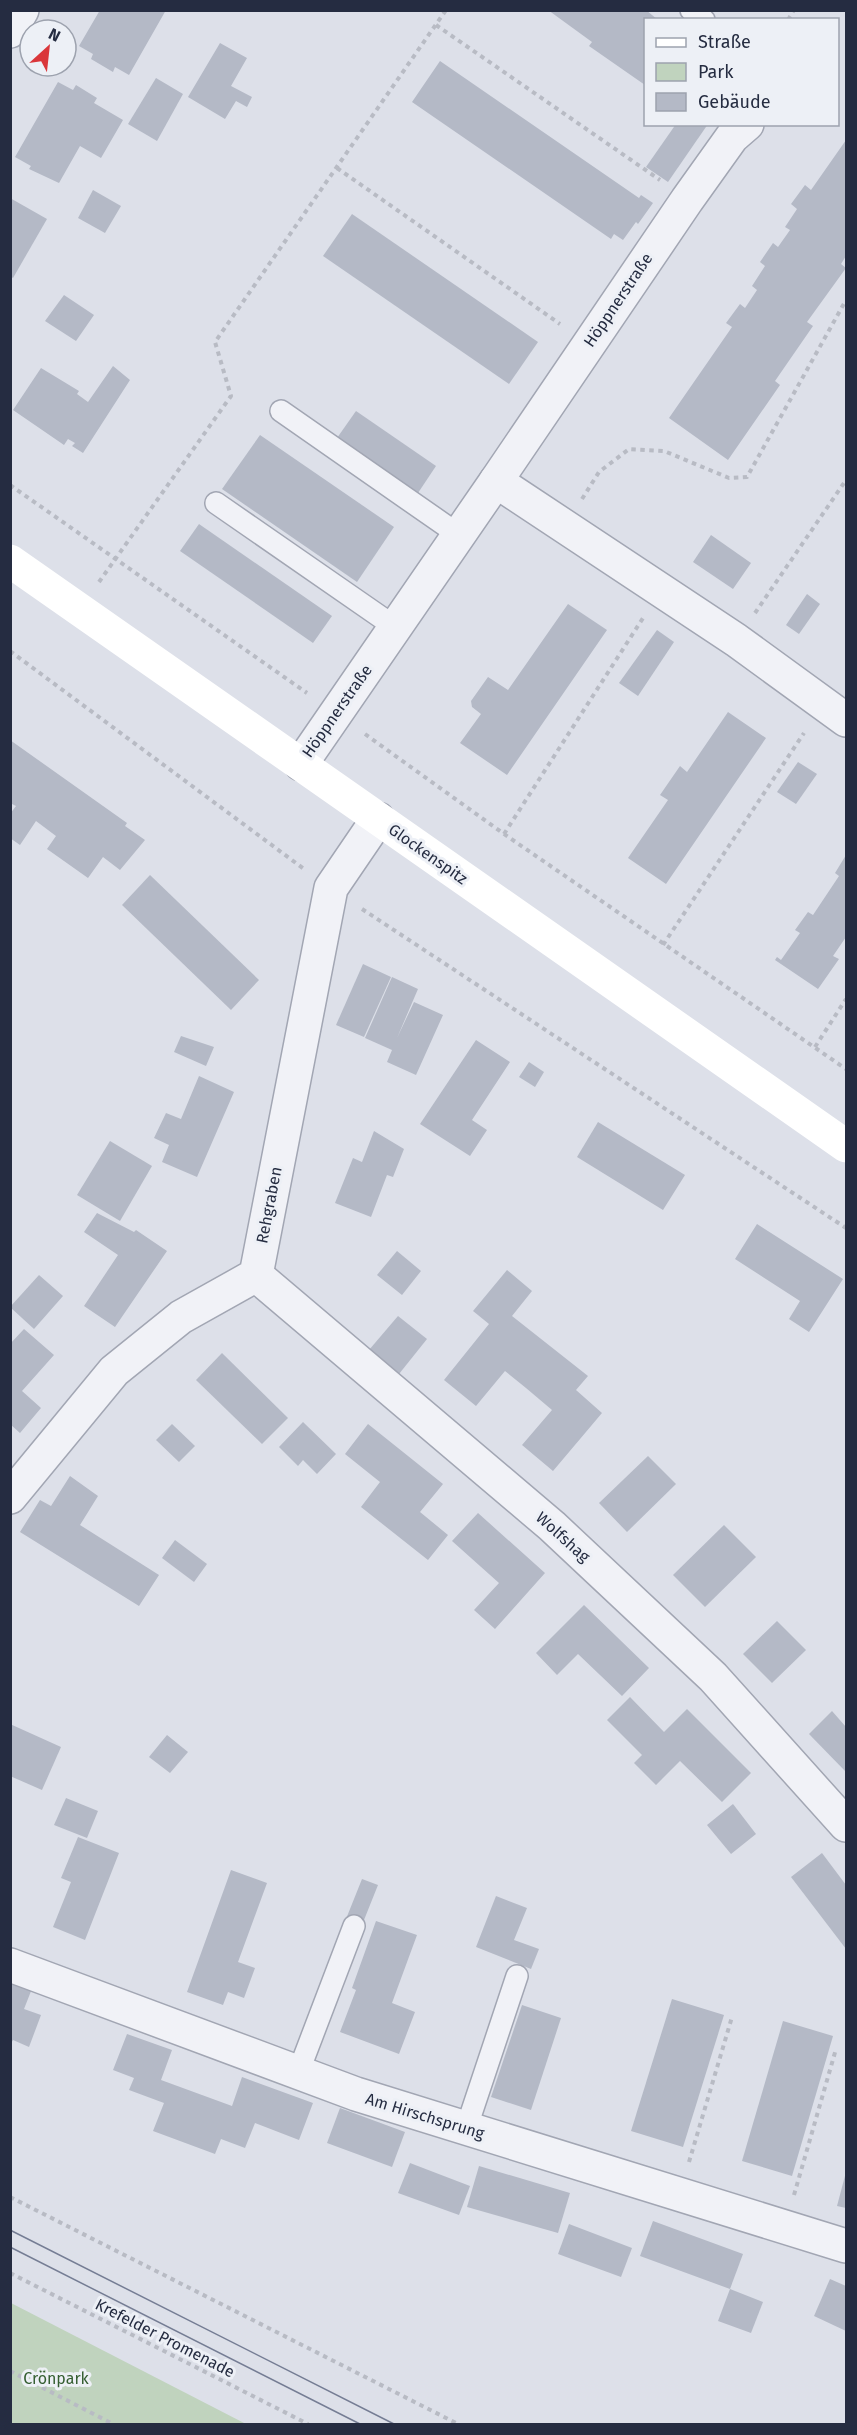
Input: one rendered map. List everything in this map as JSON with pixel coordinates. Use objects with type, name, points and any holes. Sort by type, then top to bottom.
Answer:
[{"type":"main road","name":"Glockenspitz","points":[[10,561],[846,1146]]},
{"type":"street","points":[[10,31],[22,10]]},
{"type":"street","name":"Höppnerstraße","points":[[301,764],[687,200],[732,136],[744,126]]},
{"type":"street","points":[[496,481],[736,640],[835,712]]},
{"type":"street","name":"Rehgraben","points":[[256,1275],[331,888],[378,819]]},
{"type":"street","points":[[10,1497],[114,1371],[181,1317],[256,1275]]},
{"type":"street","name":"Wolfshag","points":[[256,1275],[552,1526],[713,1677],[846,1825]]},
{"type":"street","name":"Am Hirschsprung","points":[[10,1965],[356,2094],[846,2246]]},
{"type":"lane","points":[[280,411],[459,535]]},
{"type":"lane","points":[[216,503],[395,627]]},
{"type":"lane","points":[[298,2073],[354,1926]]},
{"type":"lane","points":[[466,2128],[517,1976]]},
{"type":"path","points":[[79,609],[231,396],[215,342],[446,10]]},
{"type":"path","points":[[436,25],[687,200]]},
{"type":"path","points":[[337,168],[589,344]]},
{"type":"path","points":[[565,525],[599,472],[629,449],[664,451],[729,478],[747,477],[846,300]]},
{"type":"path","points":[[736,640],[846,480]]},
{"type":"path","points":[[10,485],[336,713],[504,834],[846,1069]]},
{"type":"path","points":[[504,834],[661,590]]},
{"type":"path","points":[[10,651],[331,888],[846,1228]]},
{"type":"path","points":[[663,945],[835,712]]},
{"type":"path","points":[[815,1047],[846,999]]},
{"type":"path","points":[[680,2195],[732,2017]]},
{"type":"path","points":[[785,2227],[836,2049]]},
{"type":"path","points":[[10,2197],[458,2424]]},
{"type":"path","name":"Krefelder Promenade","points":[[10,2273],[308,2424]]},
{"type":"path","points":[[10,2370],[113,2424]]},
{"type":"green space","name":"Crönpark","points":[[11,2303],[246,2424],[11,2424]]},
{"type":"building","points":[[100,10],[166,10],[129,75],[115,67],[113,72],[91,59],[93,54],[79,46]]},
{"type":"building","points":[[548,10],[646,10],[656,18],[644,18],[644,84],[589,46],[592,42]]},
{"type":"building","points":[[220,43],[247,58],[231,86],[252,97],[247,107],[236,101],[225,119],[188,97]]},
{"type":"building","points":[[440,61],[639,198],[641,195],[653,203],[638,224],[636,222],[623,240],[614,234],[611,239],[412,102]]},
{"type":"building","points":[[156,78],[183,94],[157,141],[128,124]]},
{"type":"building","points":[[58,82],[73,90],[76,85],[97,98],[94,103],[123,120],[101,158],[80,146],[59,183],[29,169],[31,166],[15,157]]},
{"type":"building","points":[[675,126],[707,126],[668,182],[646,167]]},
{"type":"building","points":[[846,140],[846,256],[841,264],[846,268],[807,322],[813,326],[775,381],[780,385],[728,460],[669,418],[732,327],[726,323],[740,304],[745,308],[757,290],[752,286],[765,266],[760,262],[773,243],[778,247],[790,230],[785,227],[797,209],[791,204],[805,185],[811,190]]},
{"type":"building","points":[[93,190],[121,206],[105,233],[78,218]]},
{"type":"building","points":[[10,198],[47,219],[13,278],[10,276]]},
{"type":"building","points":[[352,214],[538,342],[509,384],[323,256]]},
{"type":"building","points":[[64,295],[94,315],[76,341],[45,321]]},
{"type":"building","points":[[113,366],[130,380],[83,453],[72,446],[75,443],[68,439],[64,445],[13,410],[41,368],[79,391],[77,394],[88,402]]},
{"type":"building","points":[[356,411],[436,466],[418,493],[337,438]]},
{"type":"building","points":[[260,435],[394,527],[357,582],[222,489]]},
{"type":"building","points":[[199,524],[332,616],[313,643],[180,551]]},
{"type":"building","points":[[711,535],[751,563],[733,589],[693,562]]},
{"type":"building","points":[[807,594],[820,604],[799,634],[786,625]]},
{"type":"building","points":[[568,604],[607,630],[507,775],[460,743],[481,714],[472,707],[471,701],[488,677],[508,690]]},
{"type":"building","points":[[657,630],[674,642],[638,696],[619,683]]},
{"type":"building","points":[[728,712],[766,738],[666,884],[628,858],[668,800],[660,795],[680,766],[687,772]]},
{"type":"building","points":[[10,740],[127,823],[125,826],[145,840],[120,870],[103,857],[88,878],[47,849],[56,836],[36,821],[20,845],[10,838],[10,814],[16,806],[10,803]]},
{"type":"building","points":[[798,762],[817,774],[796,804],[777,792]]},
{"type":"building","points":[[846,855],[846,937],[833,956],[839,959],[818,989],[775,960],[777,957],[781,960],[800,933],[795,930],[808,912],[813,915],[839,876],[835,873]]},
{"type":"building","points":[[150,875],[259,980],[231,1010],[122,905]]},
{"type":"building","points":[[363,964],[391,977],[364,1037],[336,1025]]},
{"type":"building","points":[[392,977],[418,989],[397,1038],[414,1002],[443,1015],[416,1075],[387,1062],[392,1050],[365,1038]]},
{"type":"building","points":[[181,1036],[214,1047],[206,1066],[174,1052]]},
{"type":"building","points":[[476,1040],[510,1062],[472,1120],[487,1130],[470,1156],[420,1124]]},
{"type":"building","points":[[529,1062],[544,1072],[535,1087],[519,1077]]},
{"type":"building","points":[[199,1076],[234,1092],[197,1177],[162,1162],[169,1145],[154,1138],[166,1113],[181,1119]]},
{"type":"building","points":[[598,1122],[685,1175],[663,1210],[577,1157]]},
{"type":"building","points":[[374,1131],[404,1149],[393,1177],[387,1175],[371,1217],[335,1203],[353,1158],[362,1162]]},
{"type":"building","points":[[110,1141],[152,1166],[120,1221],[77,1195]]},
{"type":"building","points":[[97,1213],[134,1232],[136,1230],[167,1251],[115,1327],[84,1306],[118,1255],[84,1232]]},
{"type":"building","points":[[757,1224],[843,1279],[809,1332],[789,1319],[800,1301],[735,1259]]},
{"type":"building","points":[[397,1251],[421,1271],[402,1295],[377,1275]]},
{"type":"building","points":[[507,1270],[532,1291],[512,1316],[588,1376],[576,1390],[602,1413],[553,1471],[522,1445],[552,1410],[526,1388],[505,1371],[476,1406],[444,1380],[489,1324],[473,1311]]},
{"type":"building","points":[[39,1275],[63,1296],[34,1329],[10,1307]]},
{"type":"building","points":[[398,1316],[427,1339],[399,1374],[369,1350]]},
{"type":"building","points":[[24,1329],[54,1355],[22,1391],[41,1408],[20,1433],[10,1424],[10,1344]]},
{"type":"building","points":[[222,1353],[288,1418],[262,1444],[196,1380]]},
{"type":"building","points":[[303,1422],[336,1454],[317,1474],[303,1460],[298,1466],[279,1447]]},
{"type":"building","points":[[172,1424],[195,1446],[179,1462],[156,1440]]},
{"type":"building","points":[[368,1424],[443,1484],[420,1512],[448,1535],[428,1560],[361,1507],[380,1482],[345,1454]]},
{"type":"building","points":[[648,1456],[676,1484],[627,1532],[599,1503]]},
{"type":"building","points":[[70,1476],[98,1496],[80,1525],[159,1575],[139,1606],[20,1532],[40,1500],[51,1506]]},
{"type":"building","points":[[478,1513],[545,1573],[495,1629],[474,1610],[499,1583],[452,1541]]},
{"type":"building","points":[[724,1525],[756,1557],[705,1607],[673,1575]]},
{"type":"building","points":[[175,1540],[207,1564],[194,1582],[162,1558]]},
{"type":"building","points":[[584,1605],[649,1668],[622,1696],[578,1654],[557,1675],[536,1653]]},
{"type":"building","points":[[777,1621],[806,1650],[772,1683],[743,1654]]},
{"type":"building","points":[[630,1697],[664,1732],[687,1709],[751,1773],[722,1802],[680,1761],[656,1785],[634,1763],[642,1755],[607,1720]]},
{"type":"building","points":[[832,1711],[846,1727],[846,1772],[809,1734]]},
{"type":"building","points":[[10,1724],[61,1747],[42,1790],[10,1776]]},
{"type":"building","points":[[167,1735],[188,1752],[170,1773],[149,1757]]},
{"type":"building","points":[[66,1798],[98,1811],[87,1838],[54,1825]]},
{"type":"building","points":[[733,1804],[756,1834],[731,1854],[707,1825]]},
{"type":"building","points":[[78,1837],[119,1853],[85,1940],[53,1927],[71,1882],[61,1878]]},
{"type":"building","points":[[822,1853],[846,1885],[846,1949],[791,1877]]},
{"type":"building","points":[[231,1870],[267,1883],[238,1962],[255,1968],[244,1998],[228,1992],[223,2005],[187,1992]]},
{"type":"building","points":[[362,1879],[378,1885],[362,1925],[346,1919]]},
{"type":"building","points":[[496,1896],[527,1908],[514,1940],[539,1949],[531,1969],[476,1947]]},
{"type":"building","points":[[376,1921],[417,1935],[392,2003],[415,2012],[399,2054],[340,2032],[356,1990],[352,1988]]},
{"type":"building","points":[[10,1972],[35,1981],[24,2009],[41,2015],[29,2047],[13,2040],[10,2045]]},
{"type":"building","points":[[672,1999],[724,2015],[683,2147],[631,2131]]},
{"type":"building","points":[[522,2005],[561,2018],[531,2110],[491,2097]]},
{"type":"building","points":[[783,2021],[833,2036],[792,2176],[742,2161]]},
{"type":"building","points":[[127,2034],[172,2050],[161,2080],[232,2106],[242,2077],[313,2103],[299,2140],[255,2123],[245,2148],[221,2139],[215,2154],[153,2131],[164,2103],[129,2090],[134,2078],[113,2070]]},
{"type":"building","points":[[340,2108],[405,2132],[392,2167],[327,2143]]},
{"type":"building","points":[[410,2163],[470,2186],[459,2215],[398,2193]]},
{"type":"building","points":[[479,2166],[570,2193],[558,2233],[467,2207]]},
{"type":"building","points":[[846,2172],[846,2208],[837,2206]]},
{"type":"building","points":[[653,2221],[743,2254],[730,2289],[640,2256]]},
{"type":"building","points":[[569,2224],[632,2248],[621,2277],[558,2254]]},
{"type":"building","points":[[830,2279],[846,2286],[846,2331],[814,2316]]},
{"type":"building","points":[[730,2289],[763,2302],[751,2333],[718,2321]]},
{"type":"tram line","points":[[10,2230],[394,2424]]},
{"type":"tram line","points":[[10,2247],[360,2424]]}]
